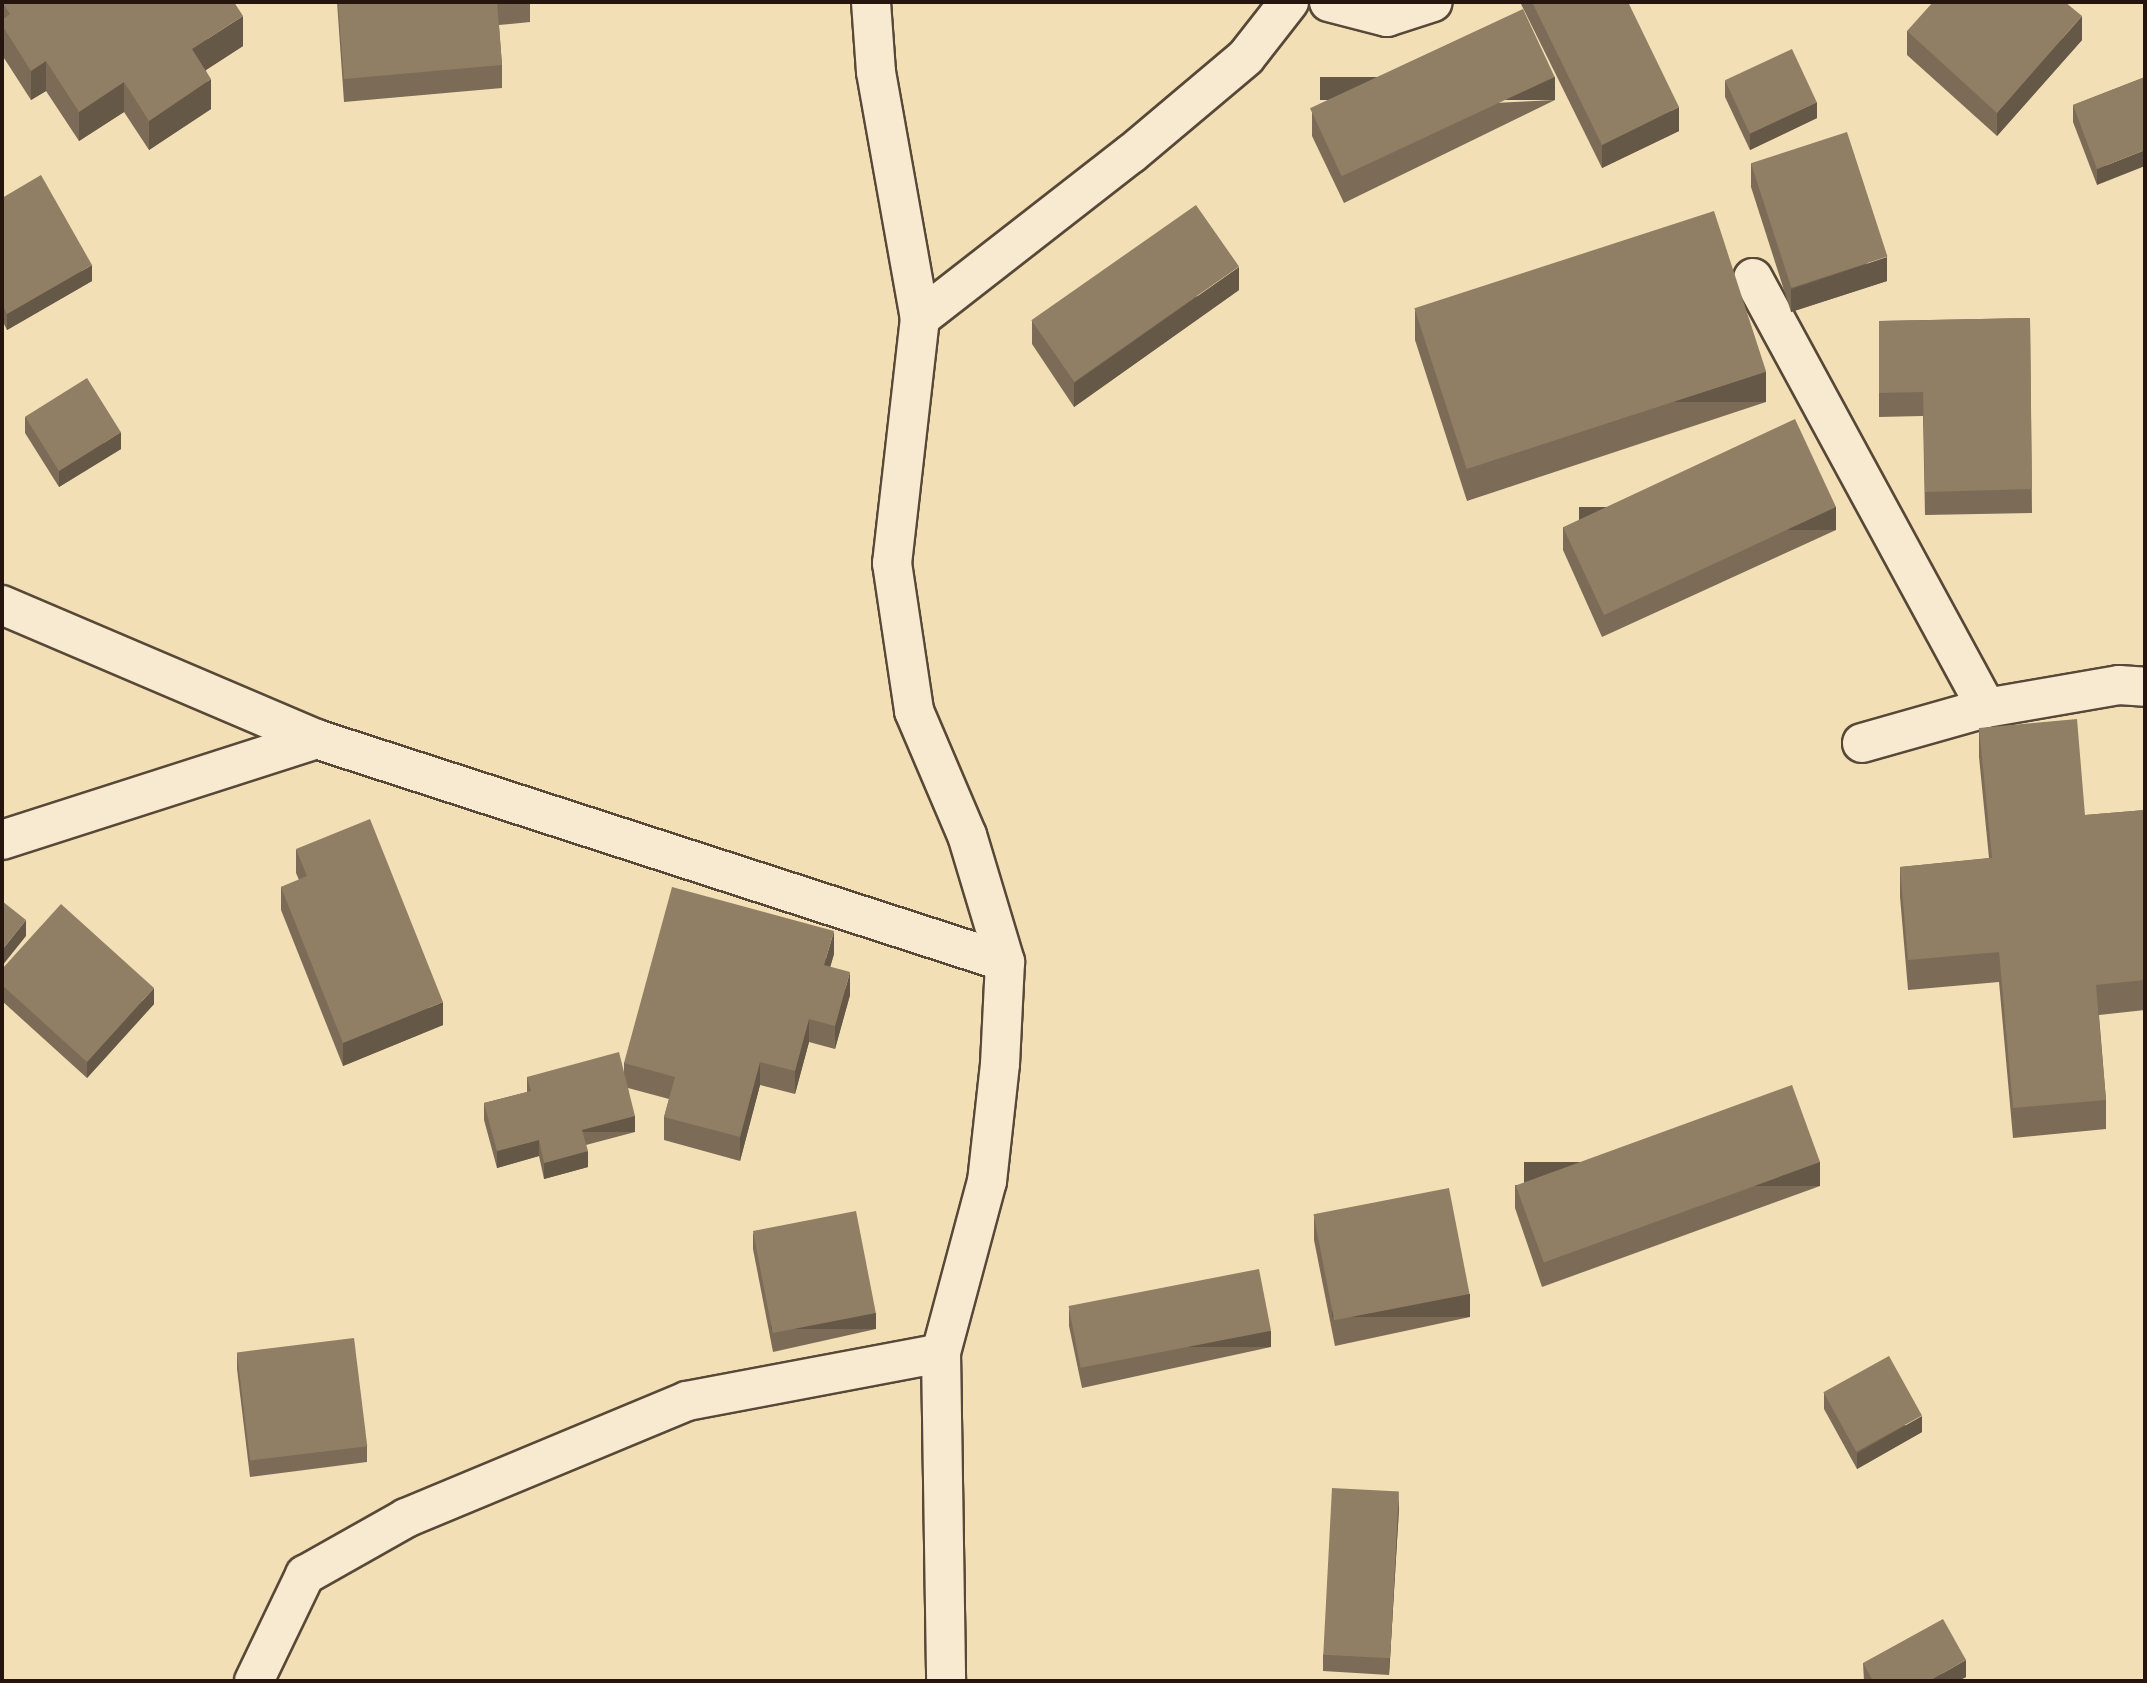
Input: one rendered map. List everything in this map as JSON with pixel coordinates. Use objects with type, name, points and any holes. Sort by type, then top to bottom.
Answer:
[{"type":"street","points":[[871,2],[876,72],[920,318],[892,562],[914,711],[967,835],[1005,962],[1000,1064],[987,1181],[941,1353],[946,1681]]},
{"type":"street","points":[[920,318],[1131,154],[1246,57],[1289,2]]},
{"type":"street","points":[[1329,2],[1387,17],[1433,2]]},
{"type":"street","points":[[1754,278],[1986,708]]},
{"type":"street","points":[[2,605],[316,739],[1005,962]]},
{"type":"street","points":[[1862,743],[1986,708],[2119,685],[2145,687]]},
{"type":"street","points":[[2,840],[316,739]]},
{"type":"street","points":[[254,1681],[305,1575],[405,1518],[687,1401],[941,1353]]},
{"type":"building","points":[[2,2],[234,2],[243,16],[192,49],[211,79],[149,121],[124,82],[79,112],[46,61],[31,71],[2,25],[2,20],[10,14]]},
{"type":"building","points":[[338,2],[497,2],[502,65],[344,79]]},
{"type":"building","points":[[1532,2],[1628,2],[1679,107],[1602,145]]},
{"type":"building","points":[[1933,2],[2065,2],[2082,16],[1997,113],[1907,31]]},
{"type":"building","points":[[1523,9],[1555,77],[1342,176],[1310,108]]},
{"type":"building","points":[[1792,49],[1817,102],[1750,134],[1725,80]]},
{"type":"building","points":[[2145,77],[2145,150],[2097,169],[2073,105]]},
{"type":"building","points":[[1847,132],[1887,257],[1791,288],[1751,163]]},
{"type":"building","points":[[41,175],[92,265],[7,314],[2,304],[2,198]]},
{"type":"building","points":[[1196,205],[1239,266],[1074,382],[1031,320]]},
{"type":"building","points":[[1714,211],[1766,372],[1467,469],[1414,308]]},
{"type":"building","points":[[2030,318],[2032,489],[1925,492],[1923,392],[1879,393],[1879,321]]},
{"type":"building","points":[[87,378],[121,432],[59,471],[25,417]]},
{"type":"building","points":[[1795,419],[1836,507],[1604,615],[1563,527]]},
{"type":"building","points":[[2077,719],[2085,815],[2145,810],[2145,980],[2096,985],[2106,1100],[2013,1108],[1999,952],[1908,960],[1900,867],[1992,858],[1979,728]]},
{"type":"building","points":[[370,819],[443,1002],[343,1043],[281,887],[307,876],[296,849]]},
{"type":"building","points":[[672,887],[834,931],[824,965],[850,972],[835,1026],[809,1019],[795,1071],[760,1062],[740,1137],[664,1117],[675,1077],[624,1063]]},
{"type":"building","points":[[2,901],[26,920],[2,950]]},
{"type":"building","points":[[61,904],[154,988],[87,1062],[2,985],[2,969]]},
{"type":"building","points":[[619,1052],[635,1116],[582,1130],[588,1151],[544,1163],[539,1140],[497,1151],[484,1103],[531,1091],[527,1077]]},
{"type":"building","points":[[1792,1085],[1820,1162],[1544,1263],[1516,1186]]},
{"type":"building","points":[[1449,1188],[1470,1294],[1334,1320],[1314,1214]]},
{"type":"building","points":[[856,1211],[876,1313],[773,1333],[753,1231]]},
{"type":"building","points":[[1259,1269],[1271,1331],[1081,1368],[1069,1306]]},
{"type":"building","points":[[354,1338],[367,1446],[250,1461],[237,1352]]},
{"type":"building","points":[[1889,1356],[1922,1415],[1856,1452],[1823,1392]]},
{"type":"building","points":[[1332,1488],[1399,1492],[1390,1658],[1323,1655]]},
{"type":"building","points":[[1943,1619],[1966,1660],[1929,1681],[1873,1681],[1863,1663]]}]
